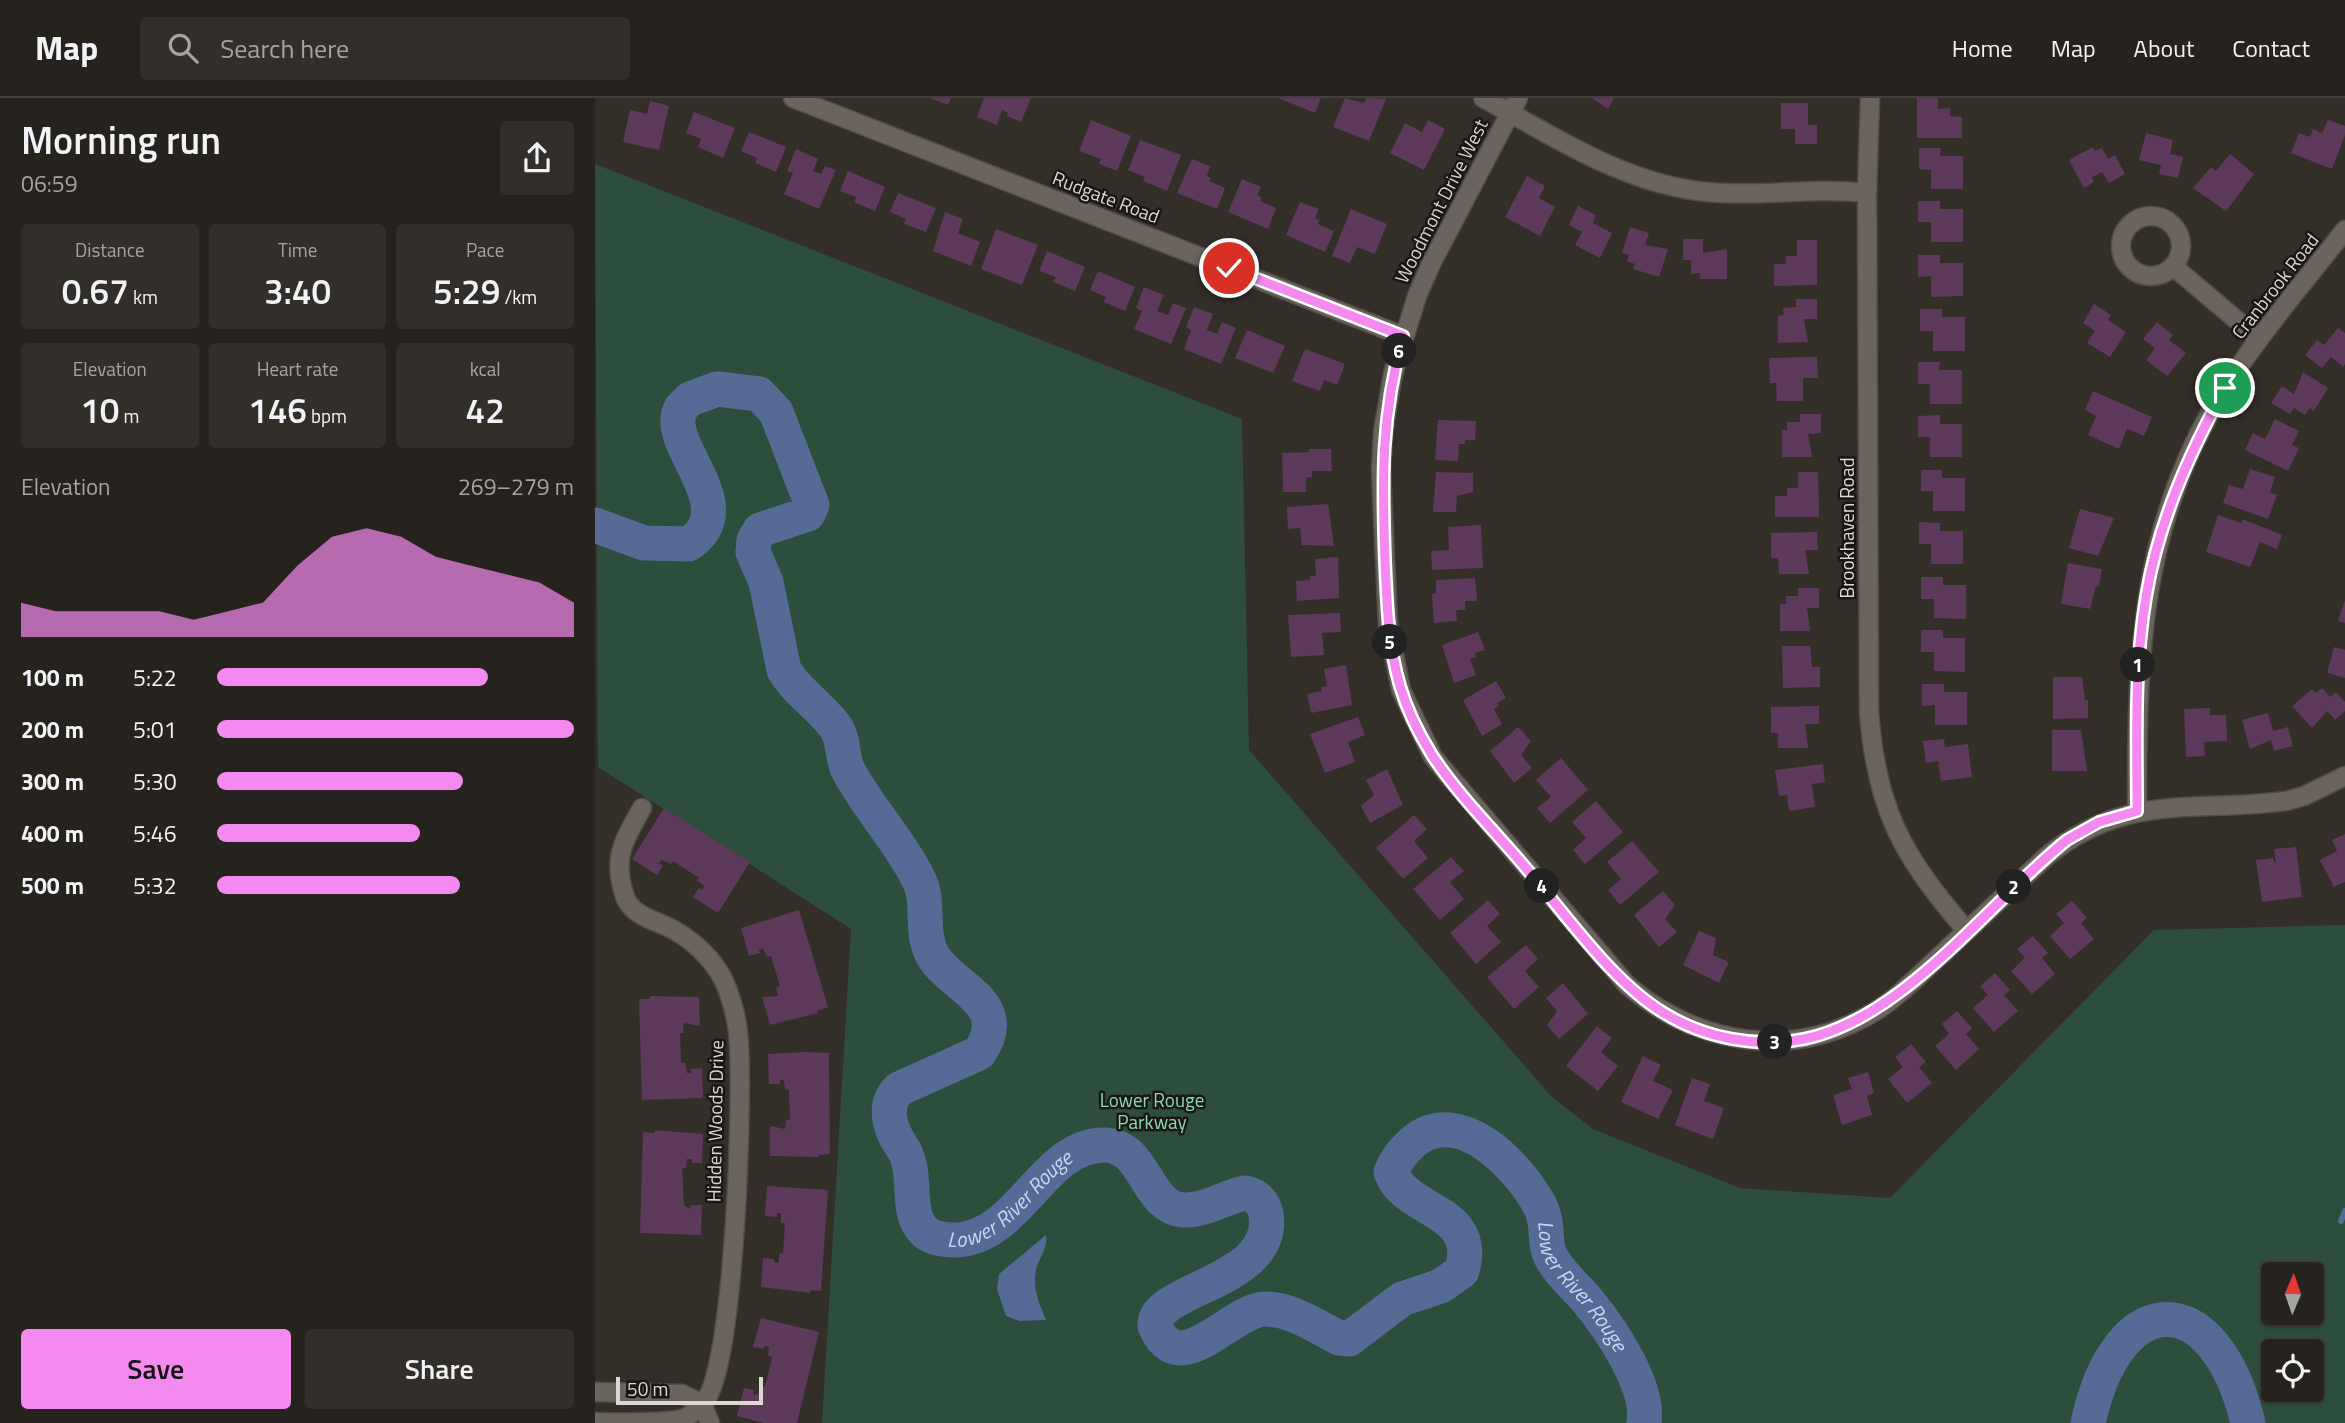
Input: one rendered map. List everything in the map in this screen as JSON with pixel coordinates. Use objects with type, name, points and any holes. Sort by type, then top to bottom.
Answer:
[{"type":"street","name":"Rudgate Road","points":[[793,98],[1403,336]]},
{"type":"street","points":[[1483,98],[1514,106],[1613,168],[1644,180],[1709,192],[1867,193]]},
{"type":"street","name":"Brookhaven Road","points":[[1870,98],[1867,193],[1869,711],[1872,750],[1883,798],[1902,844],[1928,887],[1967,931]]},
{"type":"street","name":"Woodmont Drive West","points":[[1514,106],[1430,264],[1403,336],[1387,403],[1381,471],[1388,625],[1401,690],[1421,735],[1448,777],[1628,986],[1667,1015],[1711,1034],[1758,1042],[1799,1040],[1839,1029],[1876,1011],[2067,840],[2099,822],[2137,811],[2286,801],[2304,796],[2345,776]]},
{"type":"street","name":"Cranbrook Road","points":[[2137,811],[2139,656],[2146,597],[2156,551],[2174,495],[2197,440],[2225,388],[2259,339],[2345,230]]},
{"type":"street","points":[[2173,267],[2259,339]]},
{"type":"street","name":"Hidden Woods Drive","points":[[642,808],[621,845],[618,864],[627,902],[646,918],[674,930],[710,959],[724,982],[738,1033],[739,1118],[731,1263],[722,1342],[707,1398],[702,1404]]},
{"type":"street","points":[[595,1392],[682,1394],[702,1404],[710,1423]]},
{"type":"street","points":[[595,1422],[685,1418],[702,1404]]},
{"type":"green space","name":"Lower Rouge Parkway","points":[[595,164],[1242,419],[1249,750],[1551,1096],[1593,1129],[1740,1188],[1890,1198],[2154,930],[2345,925],[2345,1423],[822,1423],[851,929],[598,767]]},
{"type":"water","points":[[1046,1235],[1035,1280],[1046,1320],[1019,1321],[1006,1316],[997,1289],[999,1274]]},
{"type":"building","points":[[930,98],[951,98],[948,105]]},
{"type":"building","points":[[984,98],[1031,98],[1021,122],[1007,116],[1008,113],[1002,110],[997,125],[977,117]]},
{"type":"building","points":[[1278,98],[1321,98],[1315,113]]},
{"type":"building","points":[[1345,98],[1364,103],[1366,98],[1386,99],[1369,141],[1333,127]]},
{"type":"building","points":[[1592,98],[1614,98],[1608,109]]},
{"type":"building","points":[[1917,98],[1938,98],[1938,109],[1950,108],[1950,116],[1962,117],[1962,138],[1917,138]]},
{"type":"building","points":[[650,101],[669,106],[659,150],[623,142],[630,110],[647,114]]},
{"type":"building","points":[[1781,103],[1808,103],[1808,125],[1817,125],[1817,144],[1795,144],[1795,129],[1781,129]]},
{"type":"building","points":[[694,112],[735,128],[723,158],[698,147],[701,139],[686,133]]},
{"type":"building","points":[[1091,120],[1131,136],[1117,171],[1099,164],[1101,159],[1079,151]]},
{"type":"building","points":[[1428,120],[1445,129],[1424,170],[1390,153],[1405,123],[1422,132]]},
{"type":"building","points":[[2328,120],[2345,126],[2345,135],[2332,169],[2291,153],[2299,133],[2310,137],[2313,129],[2322,133]]},
{"type":"building","points":[[749,132],[786,147],[776,172],[755,163],[757,158],[741,151]]},
{"type":"building","points":[[2146,133],[2173,140],[2170,154],[2183,157],[2178,178],[2159,174],[2161,165],[2139,160]]},
{"type":"building","points":[[1140,140],[1181,155],[1167,191],[1143,181],[1145,177],[1128,170]]},
{"type":"building","points":[[2093,147],[2095,151],[2102,148],[2108,159],[2115,155],[2125,174],[2109,183],[2102,172],[2092,177],[2094,182],[2084,188],[2069,160]]},
{"type":"building","points":[[1919,148],[1941,148],[1940,156],[1963,156],[1963,189],[1931,189],[1931,170],[1919,169]]},
{"type":"building","points":[[796,149],[818,159],[813,171],[821,174],[825,166],[836,170],[819,209],[784,194],[793,173],[787,171]]},
{"type":"building","points":[[2230,154],[2254,174],[2226,211],[2193,188],[2211,167],[2216,171]]},
{"type":"building","points":[[1192,159],[1210,166],[1207,176],[1211,178],[1209,181],[1225,188],[1217,209],[1177,193]]},
{"type":"building","points":[[848,171],[885,187],[875,211],[854,202],[856,197],[840,191]]},
{"type":"building","points":[[1527,176],[1545,186],[1539,198],[1555,207],[1540,236],[1505,217]]},
{"type":"building","points":[[1242,179],[1261,187],[1257,195],[1262,198],[1260,201],[1276,208],[1268,229],[1228,212]]},
{"type":"building","points":[[898,193],[936,208],[926,232],[904,224],[906,219],[890,212]]},
{"type":"building","points":[[1918,201],[1940,201],[1940,209],[1963,209],[1963,242],[1931,242],[1931,222],[1918,222]]},
{"type":"building","points":[[1300,202],[1319,209],[1315,218],[1319,220],[1318,224],[1334,231],[1325,252],[1286,235]]},
{"type":"building","points":[[1578,206],[1596,215],[1593,223],[1612,233],[1600,258],[1575,245],[1582,232],[1569,225]]},
{"type":"building","points":[[1351,209],[1387,224],[1375,254],[1357,247],[1350,263],[1332,256]]},
{"type":"building","points":[[945,212],[963,219],[958,233],[980,242],[971,266],[933,251]]},
{"type":"building","points":[[1630,227],[1649,233],[1645,245],[1668,249],[1659,277],[1633,269],[1635,264],[1627,261],[1629,255],[1622,253]]},
{"type":"building","points":[[996,229],[1038,245],[1022,285],[981,269]]},
{"type":"building","points":[[1683,239],[1703,239],[1703,253],[1727,249],[1727,279],[1700,279],[1700,273],[1691,274],[1691,260],[1683,260]]},
{"type":"building","points":[[1797,240],[1817,240],[1817,285],[1774,286],[1774,264],[1786,264],[1786,256],[1797,256]]},
{"type":"building","points":[[1047,251],[1085,267],[1075,291],[1053,282],[1056,277],[1039,271]]},
{"type":"building","points":[[1918,255],[1940,255],[1940,263],[1963,263],[1963,296],[1931,297],[1931,276],[1918,277]]},
{"type":"building","points":[[1098,271],[1135,287],[1125,311],[1104,302],[1106,297],[1090,290]]},
{"type":"building","points":[[1144,287],[1164,295],[1157,311],[1168,315],[1173,303],[1186,308],[1171,344],[1134,329],[1142,311],[1136,308]]},
{"type":"building","points":[[1796,299],[1817,299],[1817,319],[1804,319],[1808,342],[1778,343],[1778,316],[1784,315],[1783,308],[1796,307]]},
{"type":"building","points":[[2094,304],[2111,315],[2108,320],[2126,332],[2110,357],[2087,343],[2095,331],[2083,323]]},
{"type":"building","points":[[1194,307],[1213,314],[1207,330],[1217,334],[1222,322],[1236,328],[1221,364],[1184,349],[1191,330],[1186,327]]},
{"type":"building","points":[[1920,309],[1942,309],[1942,317],[1965,317],[1965,351],[1933,351],[1933,331],[1920,331]]},
{"type":"building","points":[[2157,322],[2173,335],[2169,340],[2186,353],[2167,376],[2146,360],[2155,348],[2143,339]]},
{"type":"building","points":[[2338,328],[2345,333],[2345,364],[2343,367],[2331,357],[2322,368],[2305,355],[2317,340],[2324,345]]},
{"type":"building","points":[[1247,330],[1285,346],[1273,373],[1235,358]]},
{"type":"building","points":[[1305,349],[1345,364],[1337,385],[1324,380],[1320,391],[1292,381]]},
{"type":"building","points":[[1817,357],[1818,378],[1803,378],[1803,401],[1777,401],[1776,383],[1770,383],[1769,358]]},
{"type":"building","points":[[1918,362],[1940,362],[1939,370],[1962,370],[1962,404],[1930,404],[1930,384],[1918,384]]},
{"type":"building","points":[[2303,372],[2328,388],[2314,411],[2310,408],[2305,415],[2294,408],[2290,414],[2271,403],[2282,386],[2294,394]]},
{"type":"building","points":[[2093,391],[2152,417],[2144,436],[2127,429],[2119,449],[2088,435],[2096,416],[2085,410]]},
{"type":"building","points":[[1800,414],[1821,414],[1821,433],[1808,434],[1812,457],[1782,457],[1782,430],[1787,430],[1787,422],[1800,422]]},
{"type":"building","points":[[1940,415],[1940,424],[1962,424],[1962,457],[1930,457],[1930,437],[1918,437],[1918,416]]},
{"type":"building","points":[[2275,419],[2299,431],[2292,445],[2299,448],[2288,471],[2245,450],[2253,433],[2265,439]]},
{"type":"building","points":[[1438,420],[1476,421],[1475,440],[1465,440],[1465,444],[1459,444],[1458,461],[1435,460]]},
{"type":"building","points":[[1309,449],[1331,449],[1332,471],[1312,471],[1312,477],[1306,478],[1306,492],[1283,492],[1282,453],[1309,452]]},
{"type":"building","points":[[2250,469],[2275,477],[2270,492],[2277,495],[2268,519],[2223,503],[2229,485],[2243,489]]},
{"type":"building","points":[[1921,470],[1942,470],[1942,478],[1965,478],[1965,511],[1933,511],[1933,491],[1921,491]]},
{"type":"building","points":[[1436,472],[1473,473],[1473,492],[1457,496],[1456,512],[1433,512]]},
{"type":"building","points":[[1798,472],[1818,472],[1819,517],[1775,517],[1775,496],[1787,496],[1787,488],[1798,488]]},
{"type":"building","points":[[1328,504],[1334,546],[1302,545],[1300,528],[1288,529],[1287,507]]},
{"type":"building","points":[[2080,509],[2114,518],[2098,556],[2069,548]]},
{"type":"building","points":[[2218,515],[2241,523],[2242,519],[2282,535],[2277,549],[2260,542],[2250,567],[2206,552]]},
{"type":"building","points":[[1919,522],[1940,523],[1940,531],[1963,531],[1963,564],[1931,564],[1931,544],[1919,544]]},
{"type":"building","points":[[1481,525],[1483,568],[1432,570],[1431,551],[1449,550],[1448,527]]},
{"type":"building","points":[[1817,532],[1818,550],[1805,550],[1809,574],[1779,574],[1778,558],[1771,558],[1771,533]]},
{"type":"building","points":[[1338,557],[1339,598],[1297,601],[1296,581],[1310,580],[1310,576],[1316,576],[1315,559]]},
{"type":"building","points":[[2068,563],[2102,569],[2099,587],[2096,586],[2090,609],[2061,604]]},
{"type":"building","points":[[1921,577],[1943,577],[1943,585],[1966,585],[1966,619],[1934,618],[1934,599],[1921,599]]},
{"type":"building","points":[[1475,578],[1477,601],[1465,601],[1465,610],[1456,610],[1457,621],[1434,623],[1432,594],[1436,593],[1436,580]]},
{"type":"building","points":[[1798,588],[1819,588],[1819,608],[1807,608],[1810,631],[1780,631],[1780,604],[1786,604],[1786,596],[1798,596]]},
{"type":"building","points":[[2345,600],[2345,623],[2338,621]]},
{"type":"building","points":[[1340,613],[1341,632],[1322,633],[1324,655],[1291,657],[1288,615]]},
{"type":"building","points":[[1921,630],[1943,630],[1943,638],[1965,638],[1965,672],[1934,671],[1934,652],[1921,652]]},
{"type":"building","points":[[1478,632],[1485,650],[1475,653],[1476,657],[1470,659],[1476,675],[1454,683],[1442,645]]},
{"type":"building","points":[[1782,646],[1810,646],[1812,667],[1820,667],[1820,687],[1783,688]]},
{"type":"building","points":[[2334,647],[2345,650],[2345,678],[2327,673]]},
{"type":"building","points":[[1346,665],[1352,705],[1311,713],[1307,694],[1322,691],[1321,687],[1327,686],[1324,669]]},
{"type":"building","points":[[2053,677],[2082,677],[2085,700],[2088,700],[2088,718],[2053,719]]},
{"type":"building","points":[[1496,681],[1506,698],[1497,703],[1499,706],[1494,709],[1502,724],[1482,736],[1463,700]]},
{"type":"building","points":[[1922,684],[1944,684],[1944,692],[1967,692],[1967,725],[1935,725],[1935,705],[1922,706]]},
{"type":"building","points":[[2322,688],[2330,697],[2336,692],[2345,702],[2345,711],[2335,720],[2327,711],[2312,728],[2292,706],[2312,689],[2316,693]]},
{"type":"building","points":[[1819,706],[1819,724],[1805,724],[1808,748],[1778,748],[1778,733],[1771,733],[1771,707]]},
{"type":"building","points":[[2210,708],[2210,715],[2226,715],[2227,741],[2204,742],[2205,756],[2186,757],[2184,709]]},
{"type":"building","points":[[2268,713],[2273,731],[2288,727],[2293,746],[2274,751],[2271,740],[2250,749],[2242,720]]},
{"type":"building","points":[[1358,717],[1365,735],[1348,742],[1355,762],[1325,773],[1310,734]]},
{"type":"building","points":[[1518,727],[1531,741],[1521,755],[1532,768],[1514,783],[1490,751]]},
{"type":"building","points":[[2052,730],[2081,730],[2087,771],[2052,771]]},
{"type":"building","points":[[1944,739],[1945,747],[1968,744],[1972,777],[1941,781],[1938,761],[1926,763],[1923,741]]},
{"type":"building","points":[[1561,758],[1588,790],[1550,823],[1537,808],[1551,797],[1536,780]]},
{"type":"building","points":[[1823,764],[1825,782],[1812,784],[1815,807],[1789,811],[1787,795],[1779,796],[1775,770]]},
{"type":"building","points":[[1387,769],[1403,805],[1370,823],[1361,806],[1374,795],[1366,780]]},
{"type":"building","points":[[1596,801],[1623,832],[1585,864],[1573,850],[1586,838],[1572,822]]},
{"type":"building","points":[[664,808],[750,862],[718,913],[693,897],[699,888],[702,890],[704,886],[697,880],[699,878],[673,861],[671,864],[662,860],[659,863],[663,866],[657,875],[632,859]]},
{"type":"building","points":[[1414,815],[1427,829],[1414,841],[1428,858],[1403,879],[1376,848]]},
{"type":"building","points":[[2345,834],[2345,882],[2334,887],[2320,860],[2337,851],[2332,840]]},
{"type":"building","points":[[1632,841],[1659,872],[1620,905],[1608,890],[1621,879],[1607,862]]},
{"type":"building","points":[[2296,847],[2302,897],[2262,902],[2256,860],[2273,858],[2276,866],[2274,849]]},
{"type":"building","points":[[1451,857],[1464,871],[1450,882],[1464,899],[1440,920],[1413,889]]},
{"type":"building","points":[[1663,891],[1675,905],[1665,919],[1677,932],[1659,947],[1634,915]]},
{"type":"building","points":[[1488,900],[1500,914],[1487,926],[1501,942],[1476,964],[1450,933]]},
{"type":"building","points":[[2072,901],[2087,918],[2081,923],[2094,939],[2070,959],[2050,936],[2064,923],[2056,914]]},
{"type":"building","points":[[799,910],[828,1007],[817,1011],[818,1013],[770,1025],[762,997],[778,996],[776,987],[780,986],[771,956],[767,957],[763,948],[759,950],[760,953],[749,956],[741,928]]},
{"type":"building","points":[[1699,931],[1716,938],[1713,955],[1729,962],[1719,983],[1683,965]]},
{"type":"building","points":[[2033,936],[2048,953],[2042,958],[2055,974],[2032,994],[2011,971],[2025,958],[2017,949]]},
{"type":"building","points":[[1526,945],[1538,959],[1525,971],[1539,987],[1514,1009],[1487,977]]},
{"type":"building","points":[[1995,973],[2010,990],[2004,995],[2018,1011],[1994,1032],[1973,1008],[1988,995],[1980,986]]},
{"type":"building","points":[[1563,983],[1588,1014],[1559,1039],[1547,1025],[1557,1011],[1546,998]]},
{"type":"building","points":[[650,996],[699,997],[700,1026],[684,1023],[683,1033],[680,1033],[681,1063],[685,1063],[687,1073],[691,1073],[691,1069],[702,1068],[703,1098],[642,1100],[639,999],[650,999]]},
{"type":"building","points":[[1957,1011],[1972,1028],[1966,1034],[1979,1049],[1956,1070],[1935,1046],[1949,1034],[1942,1024]]},
{"type":"building","points":[[1597,1026],[1612,1038],[1601,1052],[1618,1066],[1598,1091],[1566,1066]]},
{"type":"building","points":[[1911,1044],[1926,1062],[1919,1067],[1932,1083],[1907,1103],[1888,1079],[1903,1067],[1895,1057]]},
{"type":"building","points":[[829,1053],[830,1154],[819,1157],[770,1156],[770,1126],[785,1129],[786,1120],[790,1120],[789,1089],[785,1090],[784,1080],[780,1080],[780,1084],[769,1084],[768,1054]]},
{"type":"building","points":[[1643,1056],[1661,1065],[1653,1081],[1673,1090],[1658,1119],[1621,1102]]},
{"type":"building","points":[[1868,1072],[1874,1093],[1867,1096],[1872,1115],[1842,1125],[1833,1095],[1852,1089],[1848,1078]]},
{"type":"building","points":[[1692,1078],[1710,1084],[1704,1101],[1724,1108],[1713,1139],[1675,1125]]},
{"type":"building","points":[[655,1130],[703,1134],[702,1163],[692,1163],[692,1159],[687,1159],[686,1168],[682,1168],[684,1205],[690,1209],[691,1205],[702,1205],[701,1235],[640,1233],[643,1132],[655,1133]]},
{"type":"building","points":[[767,1186],[828,1190],[821,1291],[810,1290],[810,1293],[761,1287],[763,1258],[774,1259],[774,1262],[778,1263],[780,1253],[783,1254],[785,1223],[781,1223],[781,1213],[777,1213],[777,1217],[765,1216]]},
{"type":"building","points":[[761,1318],[819,1332],[797,1423],[764,1423],[737,1416],[744,1388],[754,1390],[753,1394],[758,1395],[761,1386],[765,1387],[772,1357],[768,1356],[769,1347],[753,1347]]},
{"type":"waterway","name":"Lower River Rouge","points":[[595,525],[644,543],[689,544],[704,528],[709,511],[699,475],[682,439],[678,423],[681,408],[690,399],[717,389],[759,394],[776,412],[812,505],[808,514],[760,530],[754,540],[753,552],[766,582],[784,670],[837,730],[848,770],[918,878],[924,897],[927,937],[933,956],[976,998],[985,1009],[989,1021],[988,1036],[979,1053],[899,1089],[891,1102],[891,1125],[907,1157],[915,1214],[918,1224],[925,1232],[948,1240],[978,1235],[997,1224],[1064,1160],[1083,1149],[1104,1145],[1118,1148],[1129,1155],[1152,1188],[1170,1206],[1191,1210],[1245,1193],[1259,1200],[1266,1214],[1264,1237],[1253,1255],[1235,1270],[1173,1302],[1159,1313],[1155,1326],[1165,1342],[1177,1348],[1191,1346],[1251,1313],[1264,1309],[1293,1315],[1339,1338],[1349,1339],[1402,1299],[1441,1286],[1462,1271],[1465,1250],[1461,1235],[1451,1223],[1399,1186],[1391,1172],[1406,1149],[1431,1132],[1449,1130],[1468,1134],[1502,1157],[1539,1204],[1553,1261],[1587,1300],[1617,1341],[1635,1375],[1641,1392],[1644,1423]]},
{"type":"waterway","points":[[2341,1221],[2345,1211]]},
{"type":"waterway","name":"Lower River Rouge","points":[[2088,1423],[2102,1378],[2121,1345],[2143,1326],[2167,1320],[2191,1326],[2213,1345],[2233,1378],[2248,1423]]},
{"type":"route","points":[[1229,268],[1403,336],[1387,403],[1381,471],[1388,625],[1401,690],[1410,713],[1433,757],[1448,777],[1628,986],[1667,1015],[1691,1027],[1731,1039],[1758,1042],[1799,1040],[1839,1029],[1876,1011],[1899,994],[2067,840],[2099,822],[2137,811],[2139,656],[2146,597],[2156,551],[2174,495],[2197,440],[2225,388]]}]
